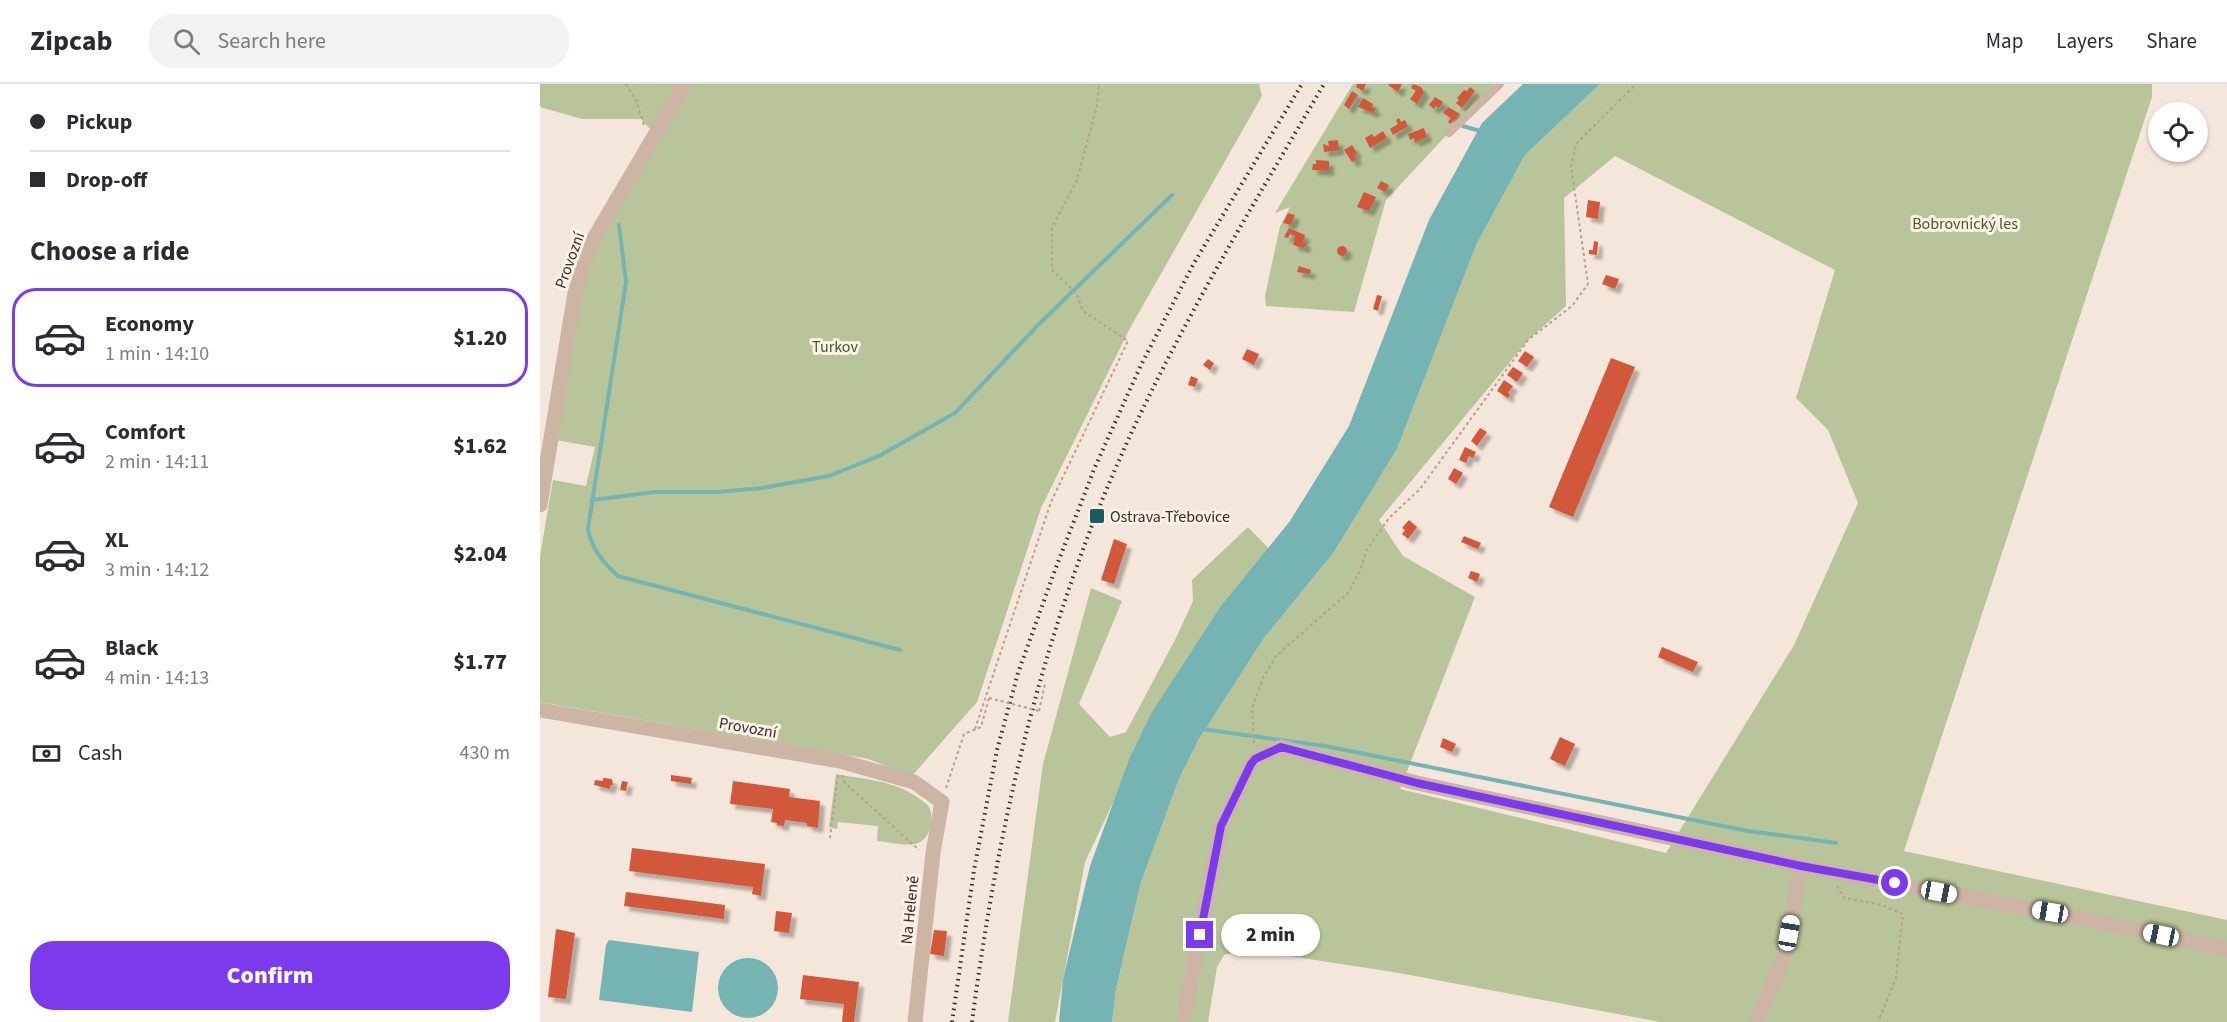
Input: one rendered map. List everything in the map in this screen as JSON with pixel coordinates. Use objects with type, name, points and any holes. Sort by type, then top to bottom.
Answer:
[{"type":"street","name":"Provozní","points":[[540,505],[574,293],[590,245],[684,84]]},
{"type":"street","name":"Provozní","points":[[540,710],[840,761],[914,782],[942,802]]},
{"type":"street","points":[[1183,1022],[1221,826],[1255,759],[1281,747],[1417,783],[1801,866],[2095,921],[2227,949]]},
{"type":"street","name":"Na Heleně","points":[[915,1022],[933,853],[942,802]]},
{"type":"street","points":[[1757,1022],[1785,955],[1801,866]]},
{"type":"lane","points":[[1449,133],[1500,84]]},
{"type":"path","points":[[626,84],[636,100],[649,143]]},
{"type":"path","points":[[975,729],[1051,502],[1128,341],[1083,311],[1076,293],[1052,270],[1052,227],[1077,180],[1097,106],[1099,84]]},
{"type":"path","points":[[1255,759],[1252,708],[1264,676],[1277,655],[1348,592],[1360,571],[1366,551],[1389,518],[1420,489],[1528,340],[1572,306],[1588,284],[1571,165],[1576,144],[1636,84]]},
{"type":"path","points":[[942,802],[964,734],[981,727],[989,698],[1039,711],[1046,684]]},
{"type":"path","points":[[830,838],[840,774],[845,783],[920,851]]},
{"type":"path","points":[[1828,871],[1844,898],[1882,905],[1903,914],[1896,978],[1878,1022]]},
{"type":"green space","name":"Turkov","points":[[540,84],[1259,84],[1262,96],[1129,330],[1041,508],[977,702],[911,777],[869,759],[540,702],[540,556],[553,480],[586,486],[595,447],[556,440],[581,290],[597,247],[659,139],[641,119],[582,119],[540,107]]},
{"type":"green space","points":[[1353,84],[1494,84],[1386,200],[1354,312],[1266,306],[1265,296],[1280,226],[1290,207],[1275,213]]},
{"type":"green space","name":"Bobrovnický les","points":[[1600,84],[2152,84],[2152,97],[2150,102],[2148,102],[2148,109],[1904,851],[2227,920],[2227,1022],[1660,1022],[1399,973],[1245,949],[1224,955],[1217,967],[1208,1022],[1112,1022],[1116,989],[1141,882],[1179,779],[1199,739],[1264,638],[1334,552],[1397,449],[1477,243],[1525,155]],"holes":[[[1615,156],[1835,270],[1796,398],[1828,430],[1858,503],[1794,645],[1666,853],[1400,789],[1475,597],[1403,556],[1379,520],[1528,340],[1566,306],[1564,198]]]},
{"type":"green space","points":[[1248,527],[1273,553],[1154,716],[1085,862],[1055,1022],[1008,1022],[1043,764],[1091,588],[1122,601],[1079,704],[1110,737],[1126,732],[1176,638],[1193,601],[1192,580]]},
{"type":"green space","points":[[836,774],[894,786],[922,800],[929,807],[932,817],[926,837],[918,843],[898,844],[877,841],[878,826],[838,822],[837,829],[829,827]]},
{"type":"water","points":[[1523,84],[1600,84],[1525,155],[1477,243],[1397,449],[1334,552],[1264,638],[1199,739],[1179,779],[1141,882],[1116,989],[1112,1022],[1059,1022],[1063,979],[1090,866],[1130,757],[1152,712],[1221,606],[1290,521],[1349,426],[1429,220],[1482,123]]},
{"type":"water","points":[[609,940],[699,952],[692,1012],[599,1000],[606,945]]},
{"type":"water","points":[[748,958],[765,963],[773,971],[778,988],[773,1005],[765,1013],[748,1018],[731,1013],[723,1005],[718,988],[723,971],[731,963]]},
{"type":"building","points":[[1357,84],[1366,84],[1363,91],[1356,87]]},
{"type":"building","points":[[1389,84],[1402,84],[1398,92]]},
{"type":"building","points":[[1413,84],[1421,87],[1424,92],[1417,104],[1410,99],[1416,91],[1411,88]]},
{"type":"building","points":[[1470,87],[1475,91],[1462,108],[1456,103],[1459,100],[1457,98]]},
{"type":"building","points":[[1352,91],[1358,95],[1349,109],[1344,105]]},
{"type":"building","points":[[1435,97],[1443,102],[1439,108],[1436,106],[1434,109],[1429,105]]},
{"type":"building","points":[[1363,98],[1373,104],[1372,107],[1376,109],[1373,113],[1358,107]]},
{"type":"building","points":[[1448,107],[1460,114],[1450,124],[1448,122],[1451,118],[1443,113]]},
{"type":"building","points":[[1399,118],[1401,122],[1405,120],[1408,126],[1393,135],[1390,129],[1398,124],[1396,120]]},
{"type":"building","points":[[1424,128],[1427,137],[1415,142],[1414,138],[1410,140],[1408,134]]},
{"type":"building","points":[[1383,131],[1387,138],[1370,148],[1365,138],[1372,134],[1374,137]]},
{"type":"building","points":[[1338,140],[1339,150],[1324,152],[1323,144],[1329,146],[1328,141]]},
{"type":"building","points":[[1352,145],[1357,153],[1354,155],[1357,159],[1352,162],[1344,150]]},
{"type":"building","points":[[1316,160],[1329,161],[1329,171],[1312,170]]},
{"type":"building","points":[[1381,181],[1389,185],[1385,192],[1377,188]]},
{"type":"building","points":[[1364,192],[1376,197],[1369,211],[1357,207]]},
{"type":"building","points":[[1588,200],[1600,202],[1598,219],[1586,217]]},
{"type":"building","points":[[1288,213],[1295,215],[1291,225],[1283,223]]},
{"type":"building","points":[[1289,228],[1305,235],[1303,242],[1307,243],[1304,248],[1293,245],[1295,236],[1290,234],[1288,238],[1284,237]]},
{"type":"building","points":[[1594,241],[1598,242],[1597,255],[1589,254],[1589,250],[1593,250]]},
{"type":"building","points":[[1342,246],[1346,247],[1346,255],[1342,256],[1338,255],[1337,251],[1338,247]]},
{"type":"building","points":[[1299,266],[1311,270],[1310,274],[1297,272]]},
{"type":"building","points":[[1606,275],[1619,279],[1615,289],[1602,284]]},
{"type":"building","points":[[1377,295],[1382,296],[1378,311],[1373,309]]},
{"type":"building","points":[[1247,349],[1259,354],[1254,365],[1242,359]]},
{"type":"building","points":[[1525,351],[1534,357],[1527,367],[1518,361]]},
{"type":"building","points":[[1611,358],[1635,367],[1573,517],[1549,507]]},
{"type":"building","points":[[1208,359],[1214,363],[1210,370],[1203,365]]},
{"type":"building","points":[[1513,367],[1523,373],[1517,382],[1507,375]]},
{"type":"building","points":[[1191,376],[1198,379],[1195,387],[1188,385]]},
{"type":"building","points":[[1504,380],[1513,386],[1508,393],[1510,395],[1508,398],[1497,391]]},
{"type":"building","points":[[1480,428],[1487,432],[1477,446],[1471,441]]},
{"type":"building","points":[[1465,447],[1476,452],[1473,458],[1469,456],[1466,463],[1459,460]]},
{"type":"building","points":[[1454,468],[1463,473],[1456,484],[1448,479]]},
{"type":"building","points":[[1409,520],[1417,527],[1408,539],[1402,534],[1405,530],[1402,528]]},
{"type":"building","points":[[1464,536],[1481,543],[1478,549],[1461,542]]},
{"type":"building","points":[[1114,539],[1127,544],[1114,584],[1101,580]]},
{"type":"building","points":[[1471,571],[1480,574],[1477,582],[1468,578]]},
{"type":"building","points":[[1662,647],[1698,662],[1693,672],[1658,657]]},
{"type":"building","points":[[1560,737],[1575,744],[1565,766],[1550,759]]},
{"type":"building","points":[[1443,738],[1456,744],[1452,752],[1440,747]]},
{"type":"building","points":[[671,775],[692,778],[691,784],[671,781]]},
{"type":"building","points":[[603,778],[612,779],[613,785],[610,789],[594,785],[595,780],[603,781]]},
{"type":"building","points":[[622,781],[628,782],[626,791],[620,790]]},
{"type":"building","points":[[733,781],[790,789],[789,797],[820,801],[818,828],[807,826],[807,823],[785,820],[784,826],[777,825],[771,822],[773,809],[730,804]]},
{"type":"building","points":[[632,848],[765,864],[761,896],[752,894],[753,887],[629,871]]},
{"type":"building","points":[[626,892],[725,905],[724,919],[624,906]]},
{"type":"building","points":[[776,911],[792,913],[789,933],[774,931]]},
{"type":"building","points":[[556,929],[575,933],[566,999],[548,997]]},
{"type":"building","points":[[934,930],[947,931],[944,956],[930,954]]},
{"type":"building","points":[[803,975],[859,982],[854,1022],[842,1022],[844,1004],[800,999]]},
{"type":"waterway","points":[[1463,126],[1480,131]]},
{"type":"waterway","points":[[592,500],[655,492],[718,492],[762,488],[829,476],[879,456],[955,413],[1039,324],[1172,195]]},
{"type":"waterway","points":[[619,225],[626,282],[588,529],[599,555],[618,576],[900,650]]},
{"type":"waterway","points":[[1202,729],[1325,746],[1748,831],[1836,843]]},
{"type":"railway","points":[[952,1022],[974,870],[997,750],[1018,673],[1055,570],[1095,467],[1141,365],[1194,263],[1302,84]]},
{"type":"railway","points":[[972,1022],[983,945],[1012,791],[1052,640],[1077,566],[1105,493],[1137,421],[1180,335],[1324,84]]},
{"type":"place","name":"Ostrava-Třebovice","points":[[1097,516]]},
{"type":"route","points":[[1200,935],[1221,826],[1251,764],[1255,759],[1281,747],[1417,783],[1801,866],[1895,883]]}]
